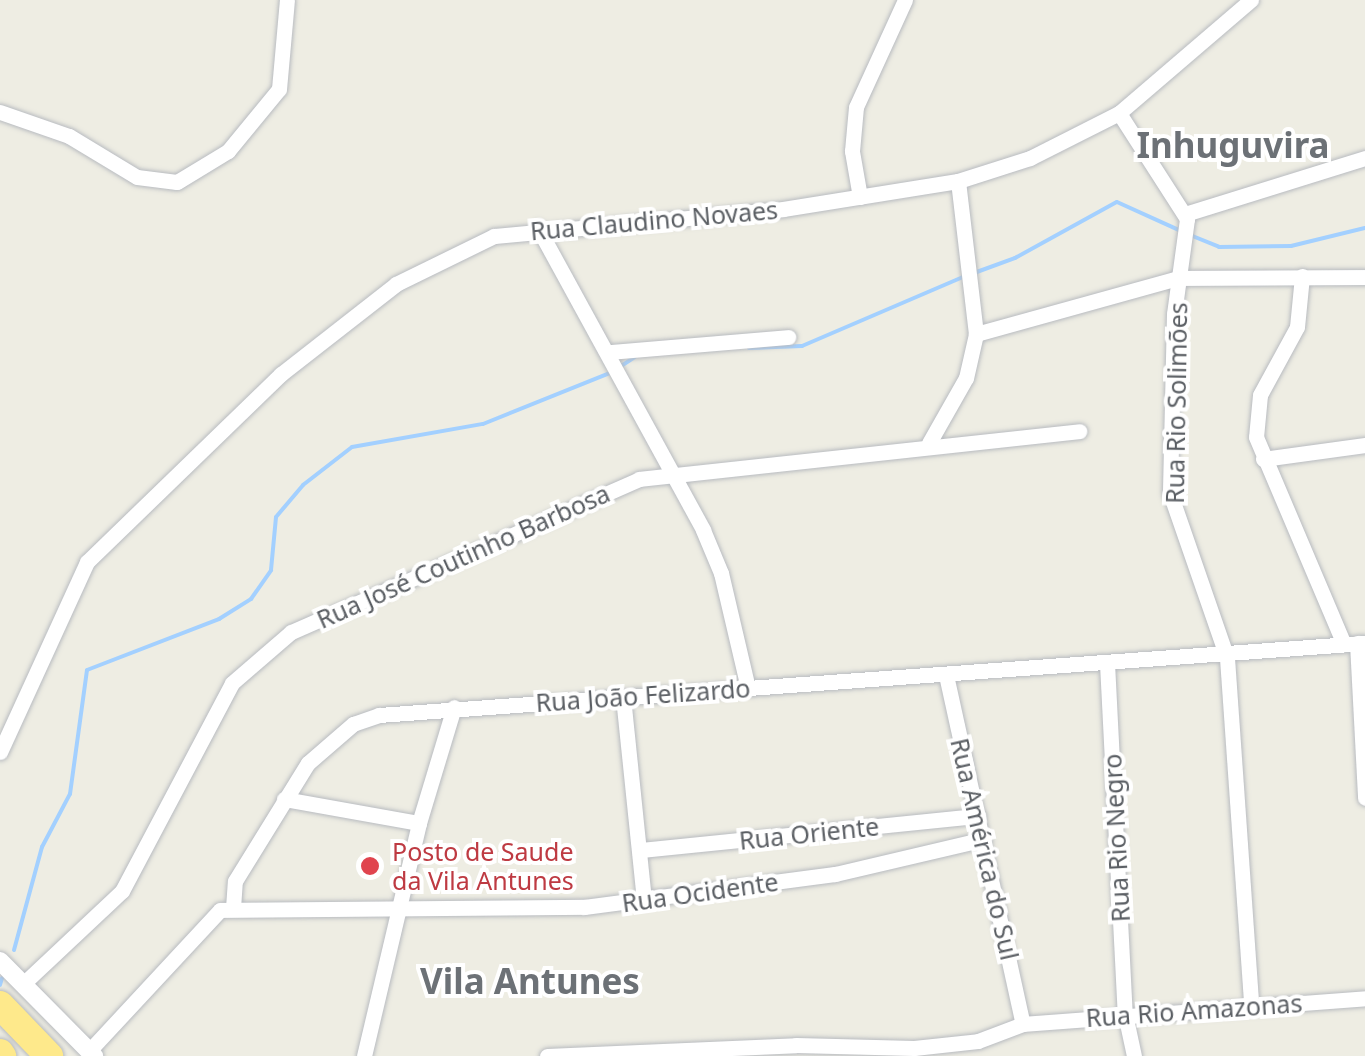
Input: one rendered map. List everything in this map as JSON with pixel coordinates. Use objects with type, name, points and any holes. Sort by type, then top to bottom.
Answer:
[{"type":"highway","points":[[0,1005],[49,1056]]},
{"type":"street","points":[[0,112],[69,136],[137,177],[177,182],[228,150],[279,89],[287,0]]},
{"type":"street","points":[[860,197],[852,152],[856,106],[905,0]]},
{"type":"street","name":"Rua Claudino Novaes","points":[[0,752],[87,562],[280,374],[396,284],[445,255],[538,228],[860,197],[958,182],[1030,158],[1119,113],[1251,0]]},
{"type":"street","points":[[1119,113],[1186,219],[1365,158]]},
{"type":"street","points":[[930,443],[966,378],[976,334],[958,182]]},
{"type":"street","name":"Rua Rio Solimões","points":[[1186,219],[1186,245],[1178,278],[1170,493],[1227,658],[1251,1004]]},
{"type":"street","points":[[538,228],[612,356],[721,573],[748,688]]},
{"type":"street","points":[[1302,276],[1297,327],[1255,415],[1263,459],[1355,643],[1365,798]]},
{"type":"street","points":[[976,334],[1178,278],[1365,277]]},
{"type":"street","points":[[612,356],[788,337]]},
{"type":"street","name":"Rua José Coutinho Barbosa","points":[[24,982],[122,890],[197,744],[249,662],[291,632],[606,492],[673,472],[812,463],[930,443],[1080,430]]},
{"type":"street","points":[[1263,459],[1365,445]]},
{"type":"street","name":"Rua João Felizardo","points":[[232,908],[235,881],[284,799],[308,763],[354,724],[454,706],[1227,658],[1355,643]]},
{"type":"street","name":"Rua Rio Negro","points":[[1107,663],[1124,1014],[1134,1056]]},
{"type":"street","name":"Rua América do Sul","points":[[946,675],[1023,1024]]},
{"type":"street","points":[[622,696],[644,900]]},
{"type":"street","points":[[364,1056],[419,823],[454,706]]},
{"type":"street","points":[[284,799],[419,823]]},
{"type":"street","name":"Rua Oriente","points":[[641,850],[978,816]]},
{"type":"street","name":"Rua Ocidente","points":[[232,908],[397,909],[644,900],[835,874],[984,839]]},
{"type":"street","points":[[0,961],[91,1053],[211,914],[232,908]]},
{"type":"street","name":"Rua Rio Amazonas","points":[[547,1056],[796,1045],[916,1052],[978,1041],[1023,1024],[1365,998]]},
{"type":"waterway","points":[[974,273],[1015,258],[1117,202],[1181,231]]},
{"type":"waterway","points":[[1190,235],[1219,247],[1291,246],[1365,228]]},
{"type":"waterway","points":[[749,348],[802,346],[965,276]]},
{"type":"waterway","points":[[618,368],[635,357]]},
{"type":"waterway","points":[[14,950],[42,847],[70,794],[87,670],[219,619],[251,599],[271,570],[276,517],[303,485],[352,447],[483,424],[610,373]]},
{"type":"waterway","points":[[0,985],[2,978]]},
{"type":"place","name":"Posto de Saude da Vila Antunes","points":[[370,866]]},
{"type":"district","name":"Inhuguvira","points":[[1233,145]]},
{"type":"district","name":"Vila Antunes","points":[[530,981]]}]
